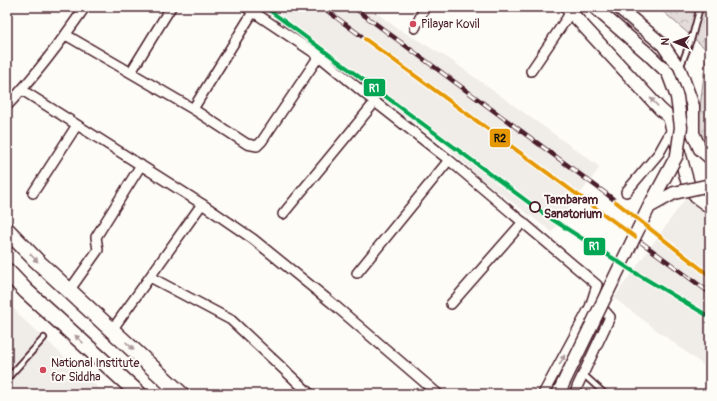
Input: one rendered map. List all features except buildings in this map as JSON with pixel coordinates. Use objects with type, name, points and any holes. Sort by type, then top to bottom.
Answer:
[{"type":"main road","points":[[7,230],[36,260],[181,394]]},
{"type":"main road","points":[[7,271],[26,291],[139,394]]},
{"type":"street","points":[[7,106],[22,90],[66,35],[85,7]]},
{"type":"street","points":[[131,72],[171,7]]},
{"type":"street","points":[[415,28],[425,7]]},
{"type":"street","points":[[558,394],[649,207],[677,155],[681,127],[677,97],[668,73],[594,7]]},
{"type":"street","points":[[618,7],[663,45],[680,70],[692,106],[693,133],[700,149],[710,158]]},
{"type":"street","points":[[193,109],[250,9],[319,56],[449,160],[597,285],[590,307],[543,394]]},
{"type":"street","points":[[531,71],[569,10],[660,109],[671,123],[688,184],[696,197],[710,207]]},
{"type":"street","points":[[66,35],[193,109],[247,144],[256,146],[262,141],[319,56]]},
{"type":"street","points":[[22,90],[202,204],[252,239],[332,303],[438,394]]},
{"type":"street","points":[[283,214],[375,102]]},
{"type":"street","points":[[626,192],[659,153],[671,123],[677,119],[685,118],[692,106]]},
{"type":"street","points":[[33,193],[77,125]]},
{"type":"street","points":[[675,141],[681,134],[690,135],[696,139]]},
{"type":"street","points":[[357,273],[449,160]]},
{"type":"street","points":[[69,291],[98,250],[96,237],[141,165]]},
{"type":"street","points":[[649,207],[674,194],[710,185]]},
{"type":"street","points":[[112,330],[202,204]]},
{"type":"street","points":[[451,304],[522,222]]},
{"type":"street","points":[[150,277],[231,320],[310,394]]},
{"type":"street","points":[[575,394],[610,317],[603,309],[590,307]]},
{"type":"lane","points":[[680,70],[692,37],[700,7]]},
{"type":"lane","points":[[7,379],[44,338]]},
{"type":"lane","points":[[583,374],[605,394]]},
{"type":"shaded area","name":"Tambaram Sanatorium","points":[[260,7],[368,7],[397,28],[451,60],[600,167],[552,232],[480,178],[444,144],[359,84],[346,72]]},
{"type":"shaded area","points":[[685,199],[710,214],[710,370],[614,298]]},
{"type":"shaded area","name":"National Institute for Siddha","points":[[7,301],[24,320],[105,394],[7,394]]},
{"type":"green space","points":[[658,7],[710,7],[710,147],[696,139],[707,50]]},
{"type":"railway","points":[[322,7],[710,293]]},
{"type":"railway","points":[[353,7],[608,195],[710,276]]},
{"type":"railway","points":[[639,275],[710,317]]},
{"type":"transit line","name":"R1","points":[[265,7],[547,216],[639,275],[710,317]]},
{"type":"transit line","name":"R2","points":[[365,39],[635,237]]},
{"type":"transit line","name":"R2","points":[[616,202],[710,276]]},
{"type":"place","name":"Pilayar Kovil","points":[[413,24]]},
{"type":"place","name":"Tambaram Sanatorium","points":[[535,207]]},
{"type":"place","name":"National Institute for Siddha","points":[[43,370]]}]
